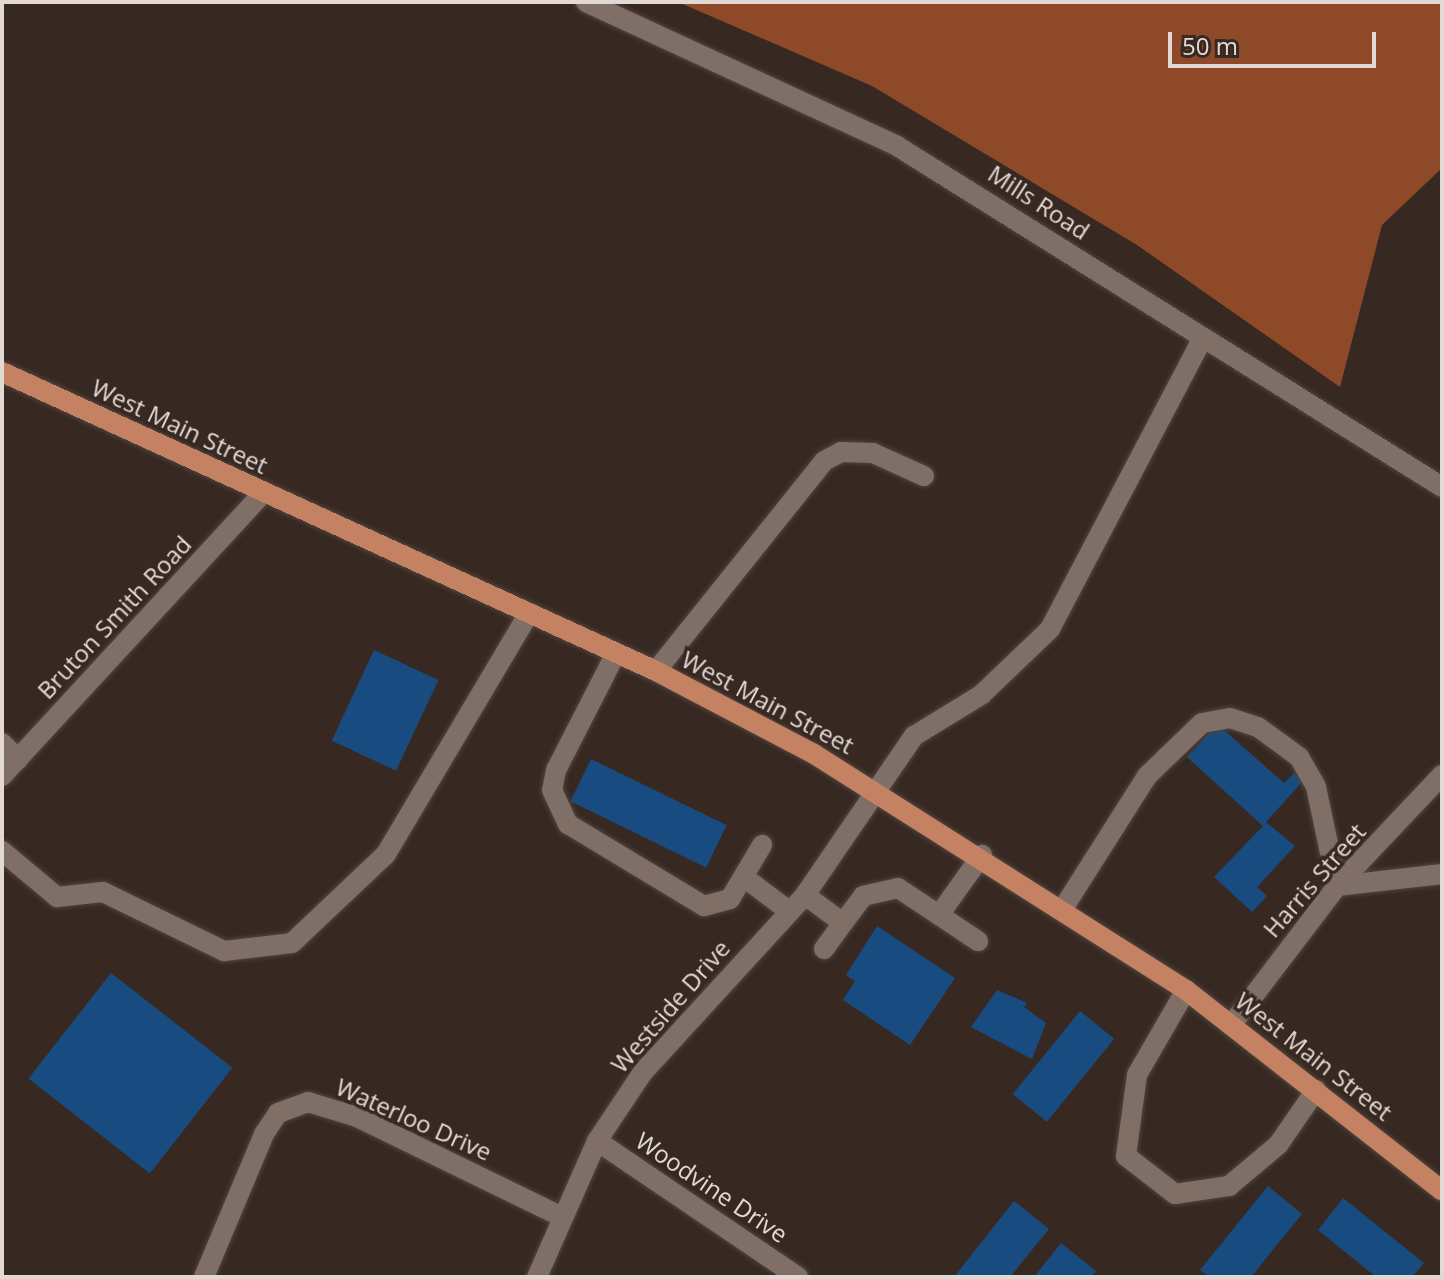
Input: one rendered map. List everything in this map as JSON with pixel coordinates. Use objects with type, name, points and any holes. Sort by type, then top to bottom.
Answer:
[{"type":"main road","name":"West Main Street","points":[[2,372],[656,671],[879,792],[1064,907],[1186,990],[1442,1191]]},
{"type":"street","name":"Mills Road","points":[[586,2],[897,146],[1202,340],[1442,487]]},
{"type":"street","name":"Westside Drive","points":[[537,1277],[560,1216],[597,1141],[643,1072],[805,895],[879,792],[914,736],[981,695],[1050,629],[1202,340]]},
{"type":"street","points":[[656,671],[824,461],[873,453],[924,476]]},
{"type":"street","name":"Bruton Smith Road","points":[[2,776],[263,493]]},
{"type":"street","points":[[2,851],[57,897],[103,892],[224,951],[292,943],[386,854],[529,613]]},
{"type":"street","points":[[616,653],[556,770],[557,807],[584,837],[704,906],[730,899],[762,845]]},
{"type":"street","points":[[1064,907],[1147,776],[1202,723],[1230,718],[1258,727],[1299,757],[1316,787],[1337,886],[1442,874]]},
{"type":"street","points":[[2,743],[18,759]]},
{"type":"street","name":"Harris Street","points":[[1232,1024],[1337,886],[1442,775]]},
{"type":"street","points":[[939,915],[982,855]]},
{"type":"street","points":[[745,878],[789,911]]},
{"type":"street","points":[[824,949],[863,896],[898,888],[978,941]]},
{"type":"street","points":[[805,895],[843,923]]},
{"type":"street","points":[[1186,990],[1137,1075],[1126,1156],[1175,1194],[1229,1186],[1278,1145],[1316,1090]]},
{"type":"street","name":"Waterloo Drive","points":[[204,1277],[264,1134],[278,1113],[308,1102],[357,1117],[560,1216]]},
{"type":"street","name":"Woodvine Drive","points":[[597,1141],[798,1277]]},
{"type":"shaded area","points":[[678,2],[1442,2],[1442,168],[1382,225],[1340,387],[1137,245],[872,86]]},
{"type":"building","points":[[374,650],[438,680],[396,771],[332,741]]},
{"type":"building","points":[[1217,724],[1284,783],[1294,773],[1303,781],[1266,822],[1295,846],[1257,887],[1267,896],[1252,912],[1214,877],[1263,826],[1187,757]]},
{"type":"building","points":[[591,759],[727,825],[706,867],[570,801]]},
{"type":"building","points":[[877,926],[955,978],[910,1045],[843,1000],[855,981],[846,975]]},
{"type":"building","points":[[111,973],[232,1068],[150,1173],[29,1079]]},
{"type":"building","points":[[997,990],[1027,1003],[1024,1007],[1046,1023],[1032,1059],[971,1027]]},
{"type":"building","points":[[1080,1011],[1114,1039],[1047,1122],[1013,1094]]},
{"type":"building","points":[[1268,1186],[1302,1214],[1251,1277],[1210,1277],[1200,1270]]},
{"type":"building","points":[[1343,1198],[1424,1263],[1412,1277],[1376,1277],[1318,1230]]},
{"type":"building","points":[[1014,1201],[1049,1229],[1010,1277],[954,1277]]},
{"type":"building","points":[[1061,1243],[1096,1271],[1091,1277],[1034,1277]]}]
